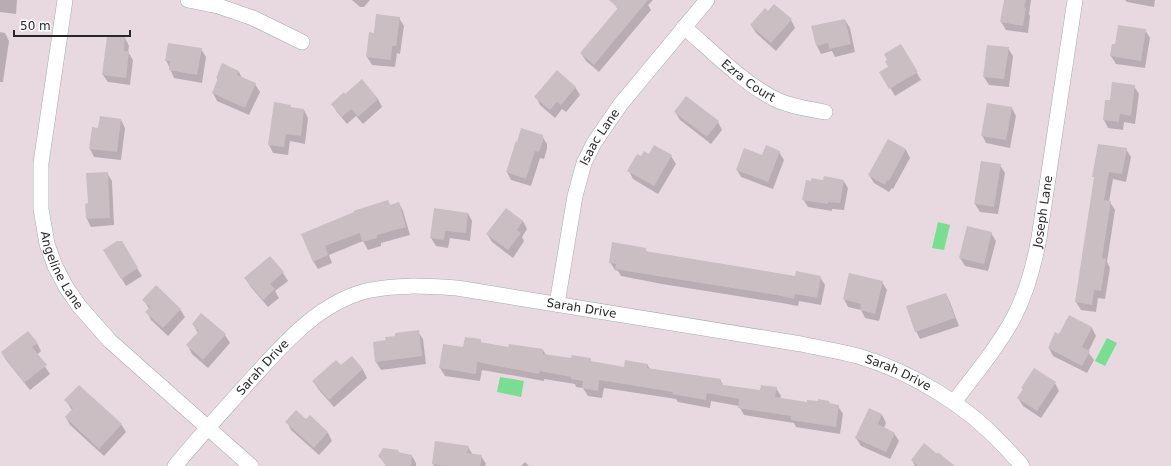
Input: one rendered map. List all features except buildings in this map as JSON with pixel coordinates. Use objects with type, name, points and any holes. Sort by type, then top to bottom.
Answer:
[{"type":"street","name":"Angeline Lane","points":[[65,0],[41,163],[41,209],[48,244],[55,266],[66,287],[86,315],[110,341],[251,466]]},
{"type":"street","points":[[188,0],[218,6],[252,18],[302,42]]},
{"type":"street","name":"Isaac Lane","points":[[557,304],[575,196],[584,163],[594,143],[620,105],[707,0]]},
{"type":"street","name":"Joseph Lane","points":[[954,402],[1003,336],[1014,316],[1028,284],[1039,238],[1075,0]]},
{"type":"street","name":"Ezra Court","points":[[684,27],[756,88],[777,100],[800,108],[825,112]]},
{"type":"street","name":"Sarah Drive","points":[[175,466],[207,427],[280,348],[314,317],[354,295],[387,287],[422,286],[457,288],[557,304],[801,344],[858,356],[898,371],[933,388],[954,402],[971,414],[997,438],[1022,466]]},
{"type":"shaded area","points":[[938,222],[950,225],[944,250],[932,248]]},
{"type":"shaded area","points":[[1107,338],[1117,343],[1105,366],[1095,361]]},
{"type":"shaded area","points":[[500,377],[524,381],[521,397],[497,392]]}]
